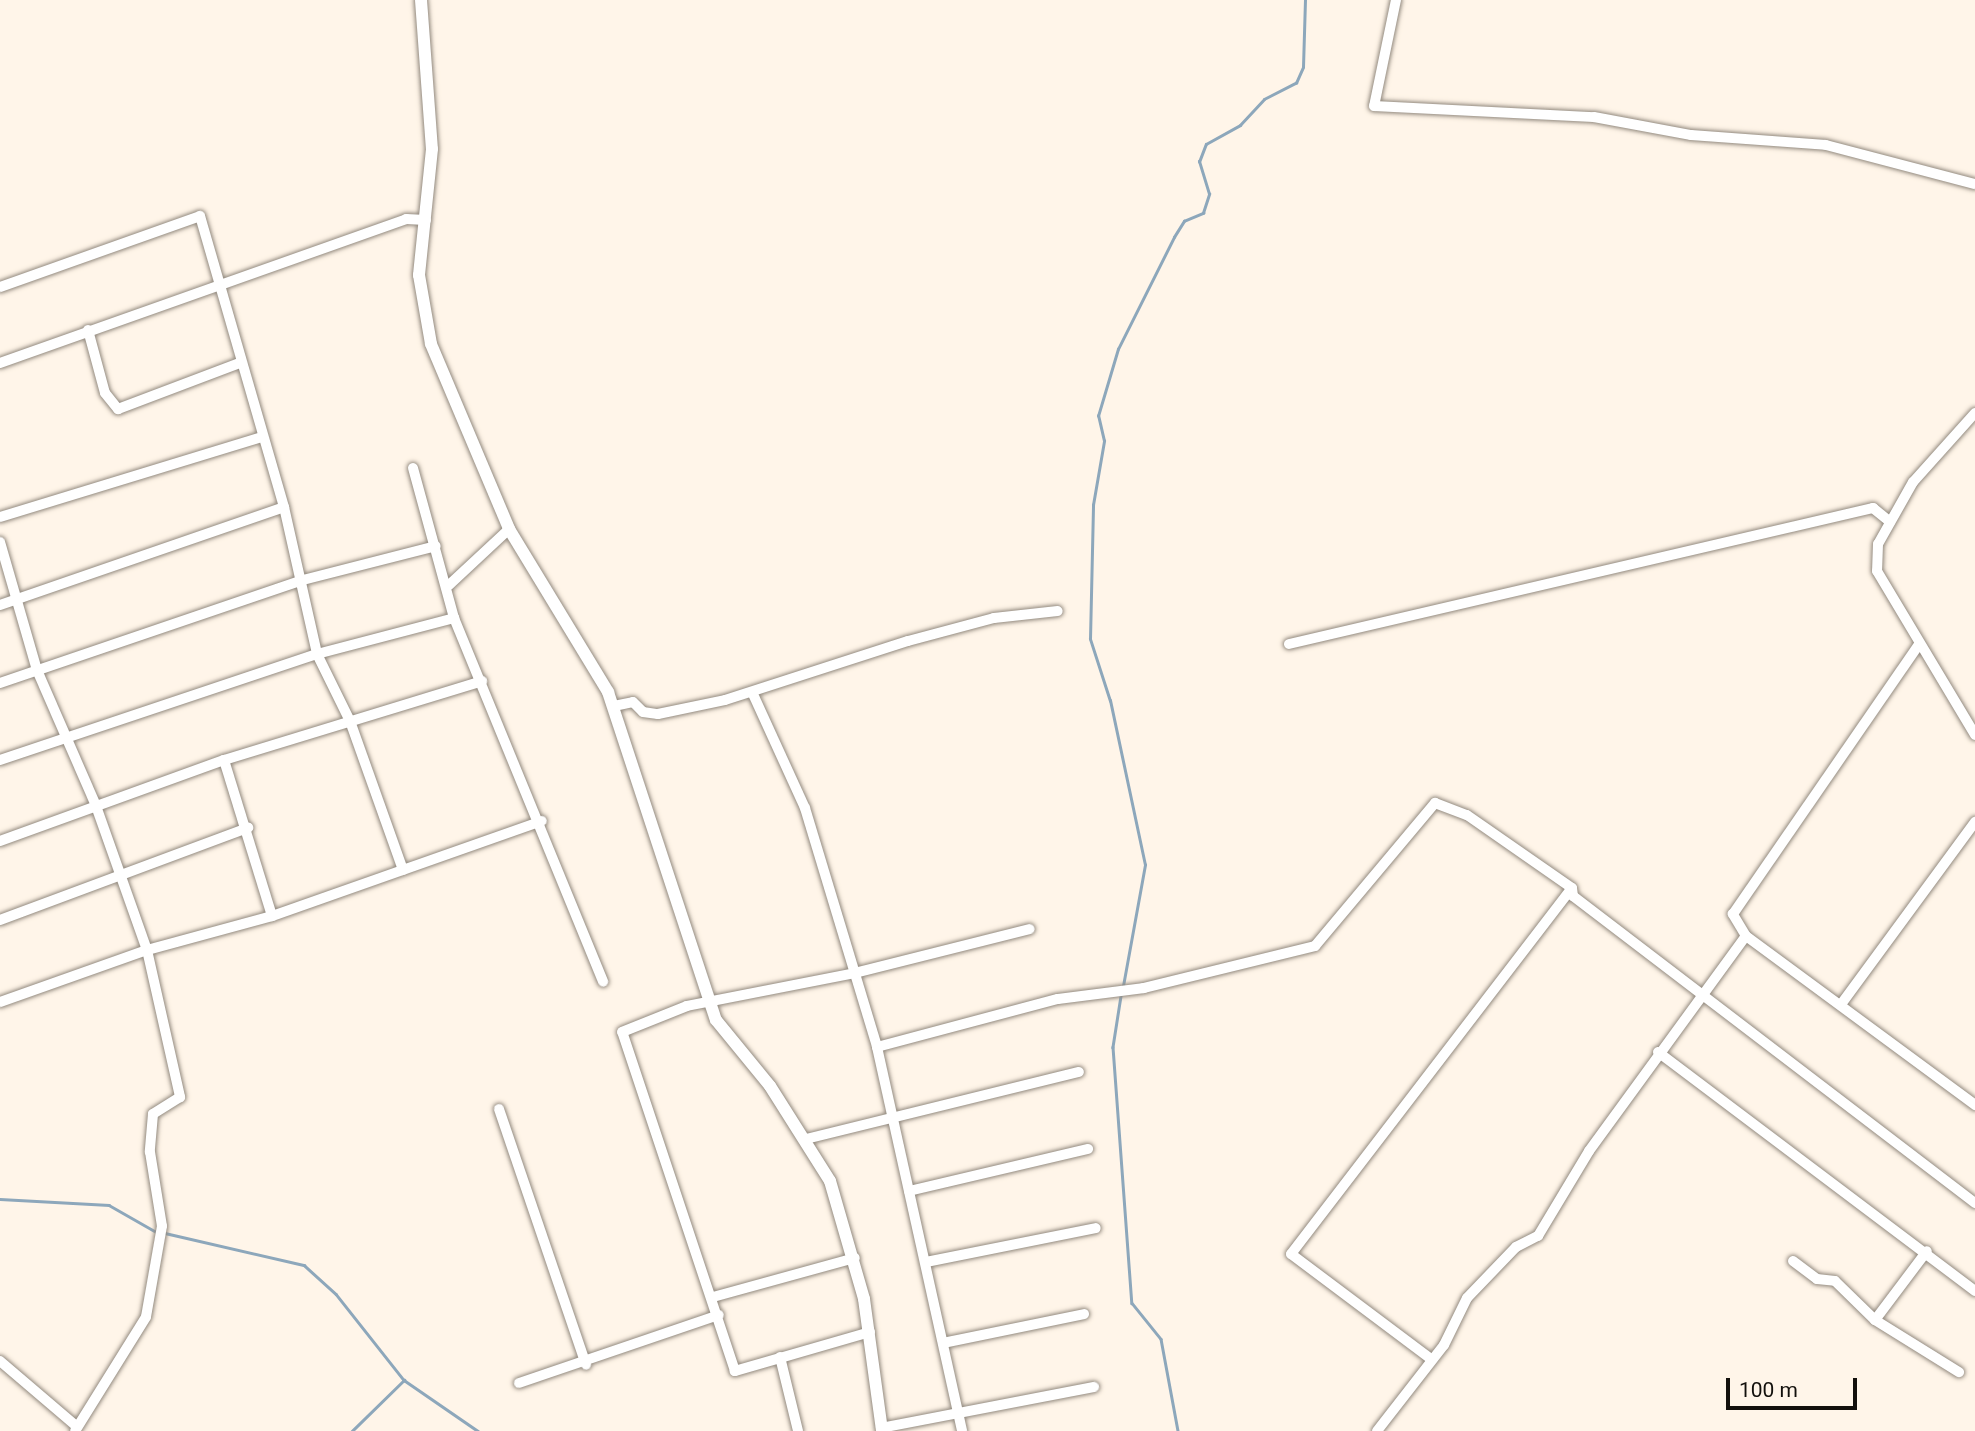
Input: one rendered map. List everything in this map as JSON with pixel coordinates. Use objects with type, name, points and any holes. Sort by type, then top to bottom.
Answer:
[{"type":"street","points":[[421,0],[432,149],[422,313],[509,529],[614,706],[708,1002],[806,1139],[830,1181],[855,1258],[870,1332],[882,1429],[1094,1387]]},
{"type":"street","points":[[1396,0],[1374,106],[1594,117],[1691,135],[1826,145],[1975,184]]},
{"type":"street","points":[[0,287],[200,216],[221,284],[240,363],[284,508],[317,654],[349,721],[403,870]]},
{"type":"street","points":[[0,363],[406,219],[426,220]]},
{"type":"street","points":[[88,330],[105,393],[118,409],[240,363]]},
{"type":"street","points":[[1975,413],[1913,482],[1878,544],[1877,570],[1919,645],[1975,735]]},
{"type":"street","points":[[0,517],[262,436]]},
{"type":"street","points":[[413,468],[449,585],[454,618],[542,821],[603,982]]},
{"type":"street","points":[[0,605],[284,508]]},
{"type":"street","points":[[1289,644],[1872,508],[1890,522]]},
{"type":"street","points":[[449,585],[509,529]]},
{"type":"street","points":[[0,542],[37,670],[96,806],[147,950],[180,1097],[153,1114],[150,1152],[162,1226],[146,1317],[75,1428],[0,1361]]},
{"type":"street","points":[[0,683],[299,581],[436,546]]},
{"type":"street","points":[[614,706],[633,702],[643,712],[658,714],[753,694],[908,641],[994,618],[1058,611]]},
{"type":"street","points":[[0,760],[317,654],[454,618]]},
{"type":"street","points":[[1919,645],[1733,914],[1746,936],[1842,1003],[1975,1105]]},
{"type":"street","points":[[0,841],[224,760],[482,681]]},
{"type":"street","points":[[753,694],[805,808],[877,1047],[888,1117],[926,1262],[956,1414],[962,1431]]},
{"type":"street","points":[[224,760],[248,828],[272,916]]},
{"type":"street","points":[[877,1047],[1058,999],[1144,988],[1315,946],[1435,803],[1467,815],[1572,888],[1573,895],[1975,1203]]},
{"type":"street","points":[[0,1002],[147,950],[272,916],[542,821]]},
{"type":"street","points":[[1842,1003],[1975,822]]},
{"type":"street","points":[[0,920],[248,828]]},
{"type":"street","points":[[1431,1359],[1291,1254],[1572,888]]},
{"type":"street","points":[[870,1332],[735,1371],[713,1297],[622,1032],[708,1002],[855,974],[1030,929]]},
{"type":"street","points":[[1377,1431],[1431,1359],[1467,1298],[1516,1247],[1538,1236],[1551,1207],[1658,1052],[1746,936]]},
{"type":"street","points":[[1658,1052],[1927,1251],[1975,1291]]},
{"type":"street","points":[[806,1139],[1079,1072]]},
{"type":"street","points":[[499,1109],[586,1365]]},
{"type":"street","points":[[909,1191],[1088,1149]]},
{"type":"street","points":[[926,1262],[1096,1228]]},
{"type":"street","points":[[1875,1320],[1927,1251]]},
{"type":"street","points":[[713,1297],[855,1258]]},
{"type":"street","points":[[1793,1261],[1817,1279],[1835,1281],[1875,1320],[1959,1372]]},
{"type":"street","points":[[943,1343],[1084,1314]]},
{"type":"street","points":[[519,1383],[586,1365],[719,1315]]},
{"type":"street","points":[[780,1357],[798,1431]]},
{"type":"waterway","points":[[1123,986],[1145,865],[1110,701],[1090,639],[1093,505],[1104,441],[1098,416],[1118,349],[1174,237],[1184,221],[1203,213],[1209,194],[1199,162],[1206,144],[1240,125],[1264,99],[1296,83],[1303,67],[1305,0]]},
{"type":"waterway","points":[[1121,996],[1113,1047],[1132,1303],[1161,1339],[1178,1431]]},
{"type":"waterway","points":[[0,1199],[109,1205],[158,1233]]},
{"type":"waterway","points":[[165,1233],[304,1265],[336,1294],[404,1380],[478,1431]]},
{"type":"waterway","points":[[352,1431],[404,1380]]}]
